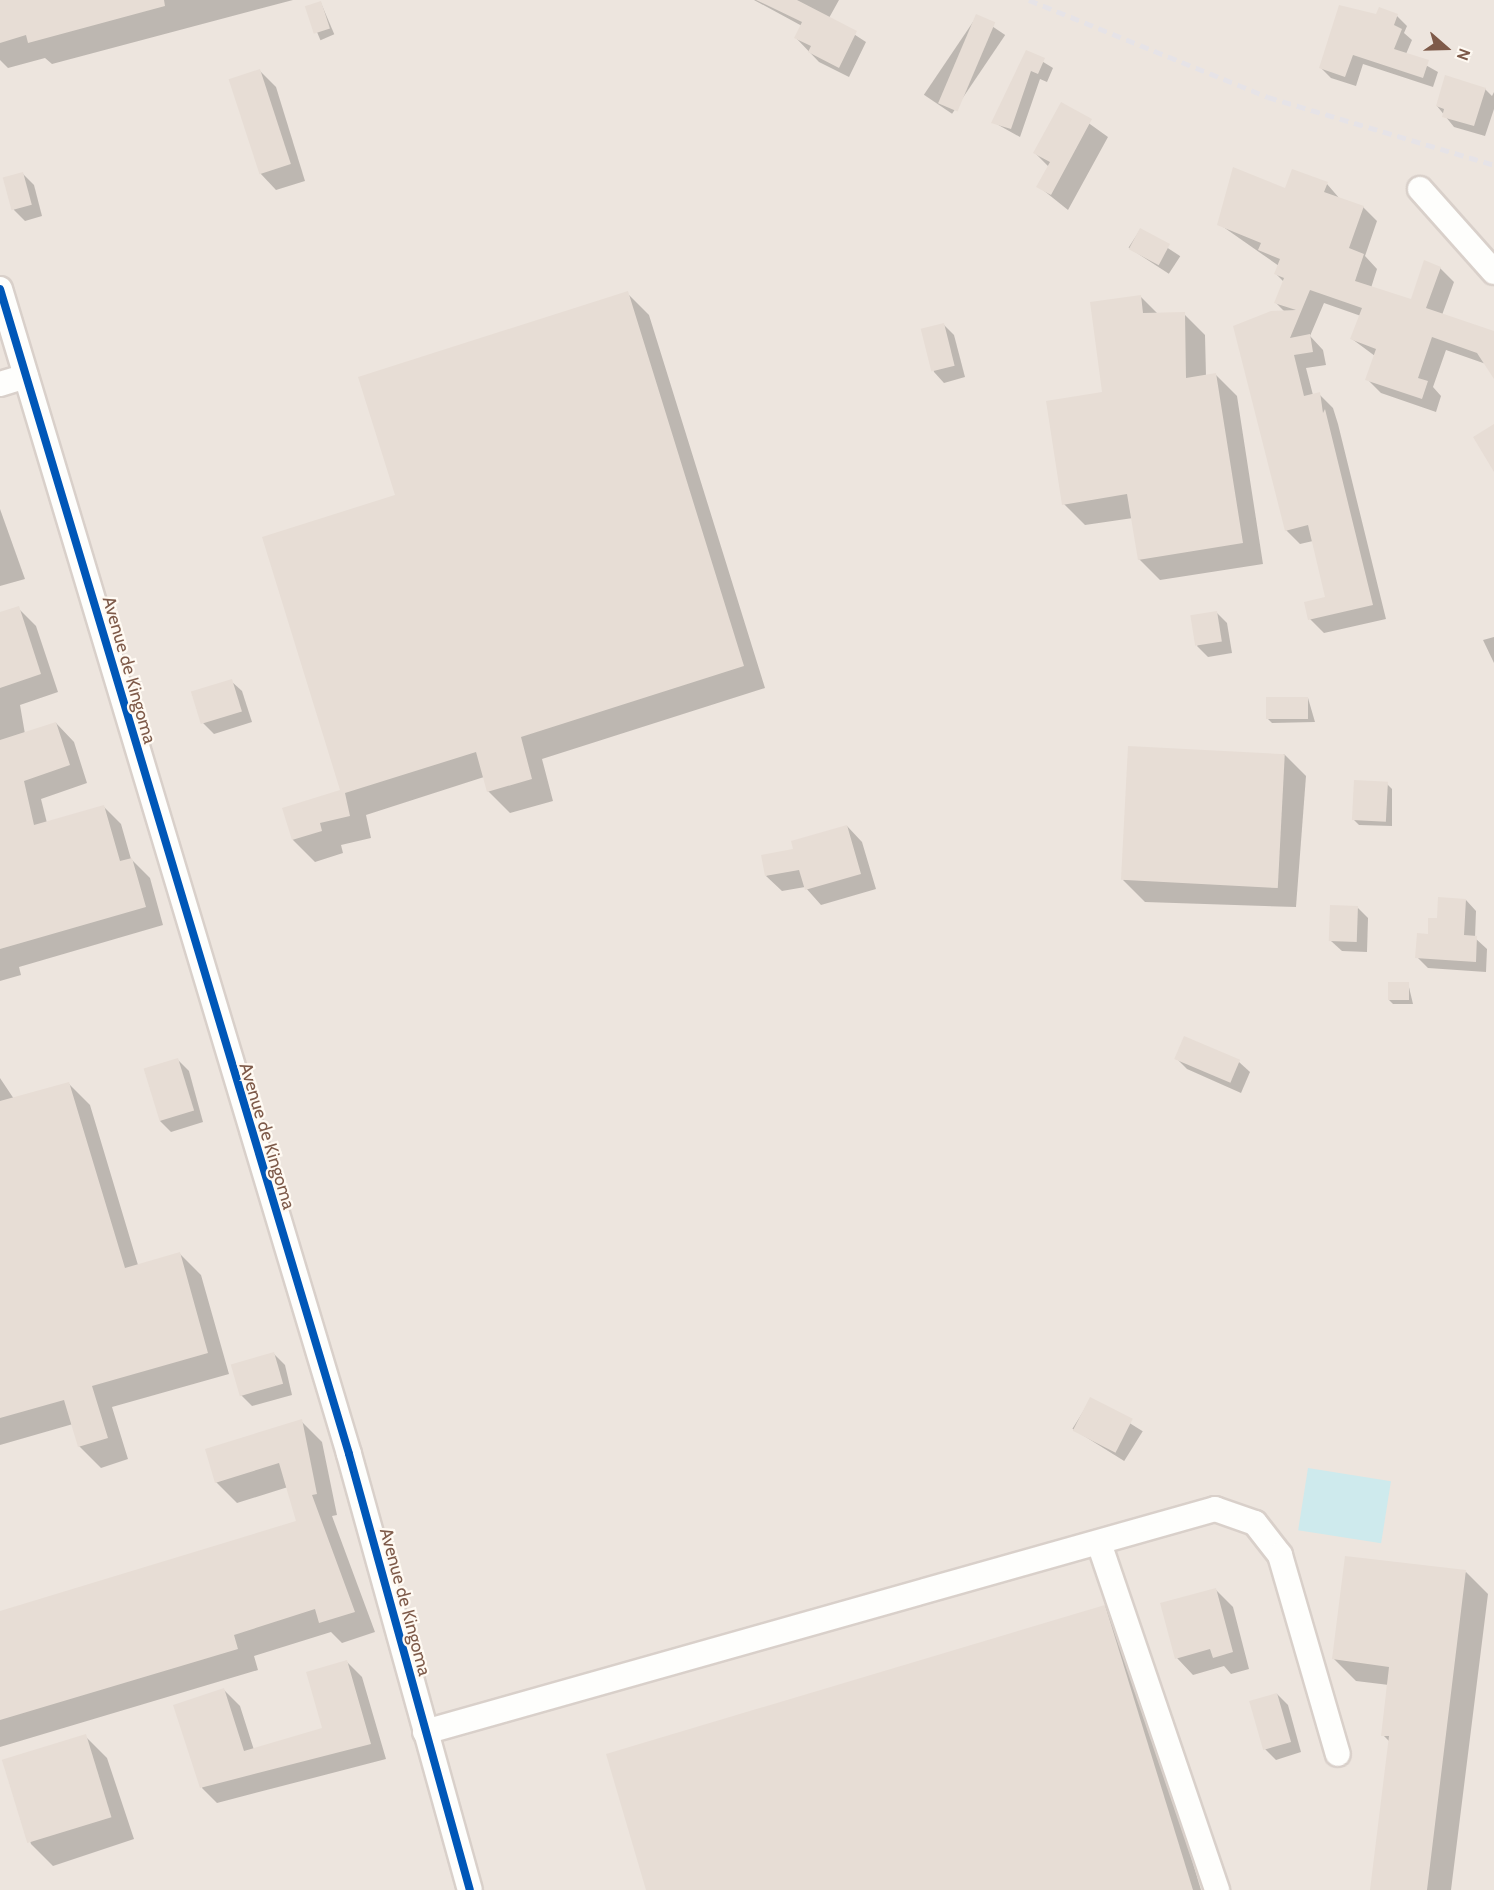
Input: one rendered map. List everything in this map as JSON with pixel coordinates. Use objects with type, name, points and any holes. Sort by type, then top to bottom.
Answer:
[{"type":"street","points":[[1420,189],[1494,272]]},
{"type":"street","name":"Avenue de Kingoma","points":[[0,289],[349,1454],[470,1890]]},
{"type":"street","points":[[0,384],[26,376]]},
{"type":"street","points":[[425,1732],[1100,1543],[1195,1510],[1227,1511],[1255,1523],[1280,1555],[1297,1600],[1338,1754]]},
{"type":"street","points":[[1100,1543],[1217,1890]]},
{"type":"shaded area","points":[[0,0],[1494,0],[1494,1890],[0,1890]]},
{"type":"water","points":[[1308,1468],[1391,1481],[1381,1543],[1298,1530]]},
{"type":"building","points":[[0,0],[164,0],[165,6],[28,43],[26,35],[0,43]]},
{"type":"building","points":[[756,0],[797,0],[857,31],[839,68],[808,52],[811,46],[794,38],[802,22]]},
{"type":"building","points":[[321,1],[330,29],[314,34],[305,6]]},
{"type":"building","points":[[1339,5],[1376,14],[1379,7],[1398,14],[1394,25],[1402,29],[1394,49],[1429,60],[1423,78],[1353,55],[1345,77],[1319,68]]},
{"type":"building","points":[[976,14],[995,22],[957,111],[938,103]]},
{"type":"building","points":[[1026,50],[1045,58],[1038,74],[1031,71],[1011,129],[991,123]]},
{"type":"building","points":[[260,69],[291,164],[260,174],[229,79]]},
{"type":"building","points":[[1445,75],[1486,88],[1474,126],[1442,117],[1444,109],[1436,106]]},
{"type":"building","points":[[1061,102],[1092,119],[1051,195],[1036,187],[1050,162],[1033,153]]},
{"type":"building","points":[[1233,167],[1285,188],[1292,169],[1328,182],[1324,192],[1364,206],[1349,248],[1364,254],[1355,281],[1411,299],[1424,260],[1441,267],[1426,308],[1494,331],[1494,379],[1477,353],[1432,337],[1418,378],[1428,381],[1422,399],[1365,380],[1376,349],[1350,339],[1362,308],[1310,290],[1290,338],[1310,334],[1313,352],[1294,355],[1304,396],[1320,392],[1323,413],[1325,409],[1373,605],[1308,620],[1304,602],[1325,597],[1308,525],[1285,531],[1233,326],[1271,311],[1296,310],[1274,303],[1284,278],[1274,274],[1280,259],[1258,250],[1261,243],[1217,225]]},
{"type":"building","points":[[23,172],[32,205],[12,210],[3,177]]},
{"type":"building","points":[[1140,228],[1170,244],[1159,265],[1129,249]]},
{"type":"building","points":[[628,291],[744,666],[521,737],[532,779],[487,792],[476,752],[345,793],[350,816],[320,823],[322,831],[292,840],[282,808],[340,790],[262,537],[395,495],[358,377]]},
{"type":"building","points":[[1141,295],[1143,313],[1185,312],[1186,378],[1216,373],[1243,543],[1138,560],[1127,494],[1062,505],[1046,401],[1102,392],[1090,302]]},
{"type":"building","points":[[944,323],[955,366],[931,371],[921,329]]},
{"type":"building","points":[[1494,424],[1494,472],[1473,437]]},
{"type":"building","points":[[19,606],[41,674],[0,688],[0,612]]},
{"type":"building","points":[[1217,611],[1222,642],[1195,646],[1190,615]]},
{"type":"building","points":[[232,679],[242,712],[201,724],[191,692]]},
{"type":"building","points":[[1266,697],[1308,697],[1308,719],[1266,719]]},
{"type":"building","points":[[56,722],[70,765],[24,781],[34,825],[104,805],[120,861],[132,858],[146,907],[0,949],[0,740]]},
{"type":"building","points":[[1128,746],[1285,754],[1278,888],[1121,880]]},
{"type":"building","points":[[1354,780],[1388,782],[1386,822],[1352,820]]},
{"type":"building","points":[[847,825],[861,874],[805,890],[799,870],[765,876],[761,855],[793,849],[791,841]]},
{"type":"building","points":[[1438,897],[1466,899],[1464,935],[1477,936],[1476,962],[1415,958],[1417,933],[1428,934],[1428,918],[1437,918]]},
{"type":"building","points":[[1330,905],[1358,906],[1357,942],[1329,941]]},
{"type":"building","points":[[1388,982],[1409,982],[1409,1000],[1388,1000]]},
{"type":"building","points":[[1184,1036],[1240,1060],[1230,1083],[1174,1059]]},
{"type":"building","points":[[178,1058],[194,1111],[160,1121],[144,1069]]},
{"type":"building","points":[[69,1082],[125,1268],[180,1252],[208,1353],[92,1386],[108,1438],[78,1447],[64,1400],[0,1418],[0,1101]]},
{"type":"building","points":[[274,1352],[283,1384],[240,1396],[231,1364]]},
{"type":"building","points":[[1090,1397],[1133,1419],[1116,1453],[1073,1431]]},
{"type":"building","points":[[302,1419],[317,1494],[312,1495],[355,1612],[319,1623],[315,1609],[234,1635],[238,1649],[0,1720],[0,1611],[296,1521],[279,1463],[215,1483],[205,1449]]},
{"type":"building","points":[[1345,1556],[1466,1570],[1427,1890],[1370,1890],[1389,1736],[1381,1736],[1389,1667],[1332,1659]]},
{"type":"building","points":[[1216,1588],[1233,1652],[1213,1658],[1210,1649],[1175,1659],[1160,1603]]},
{"type":"building","points":[[1105,1605],[1193,1890],[646,1890],[606,1754]]},
{"type":"building","points":[[347,1660],[371,1744],[200,1788],[173,1705],[224,1688],[244,1751],[322,1728],[306,1672]]},
{"type":"building","points":[[1277,1693],[1291,1742],[1263,1750],[1249,1701]]},
{"type":"building","points":[[86,1734],[111,1817],[27,1843],[2,1760]]},
{"type":"railway","points":[[1029,0],[1268,97],[1494,165]]},
{"type":"cycle path","points":[[0,289],[349,1454],[470,1890]]}]
